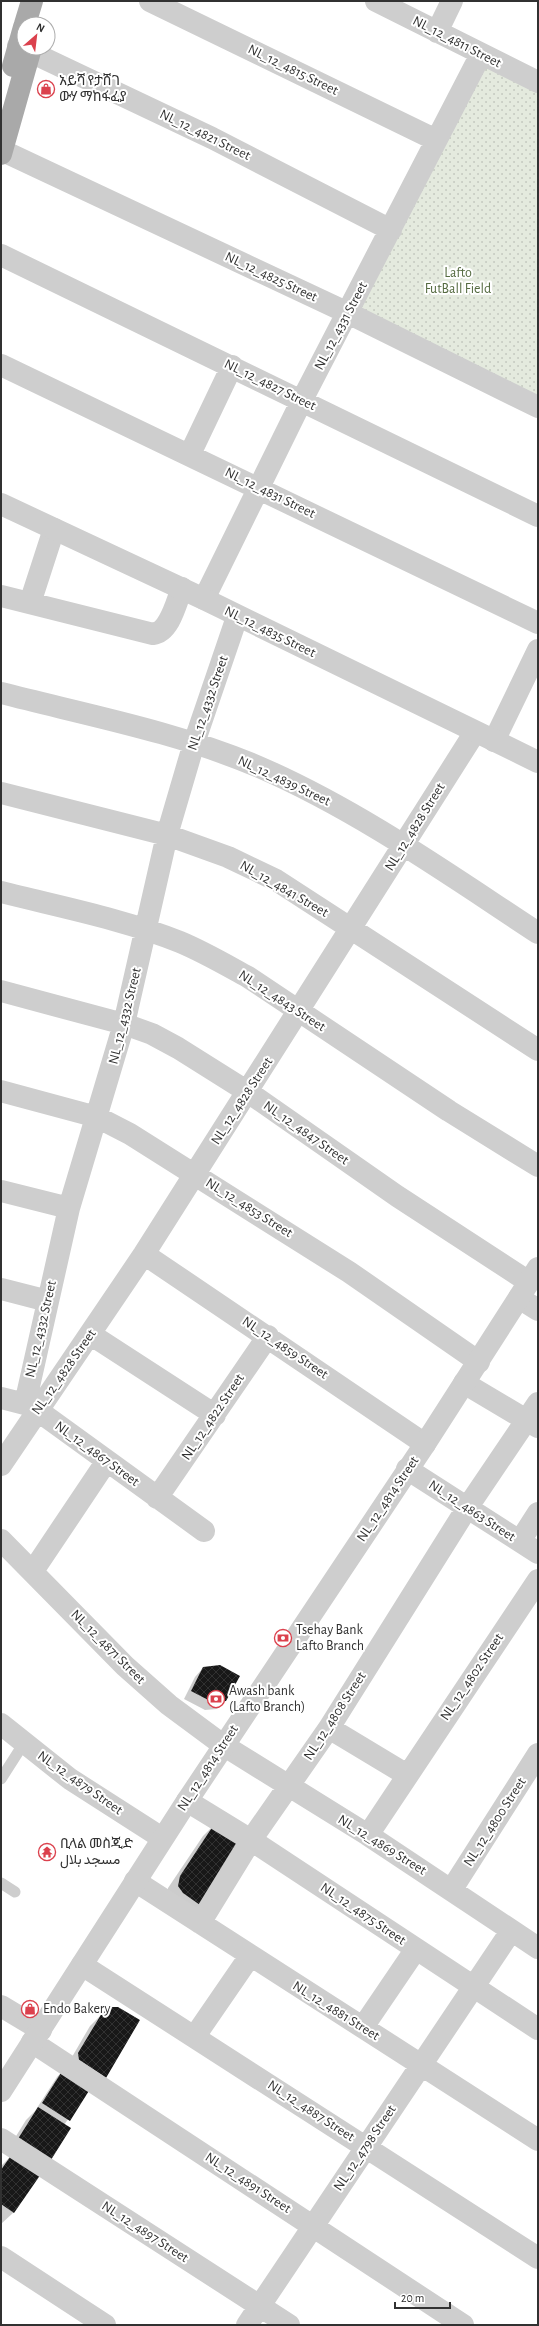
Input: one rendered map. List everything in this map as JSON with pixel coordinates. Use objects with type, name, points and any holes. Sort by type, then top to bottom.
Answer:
[{"type":"main road","points":[[30,16],[32,1]]},
{"type":"main road","points":[[40,16],[44,1]]},
{"type":"main road","points":[[1,110],[20,56]]},
{"type":"main road","points":[[1,152],[22,56]]},
{"type":"street","name":"NL_12_4815 Street","points":[[150,1],[436,140]]},
{"type":"street","name":"NL_12_4811 Street","points":[[376,1],[538,82]]},
{"type":"street","points":[[437,32],[452,1]]},
{"type":"street","name":"NL_12_4331 Street","points":[[204,599],[302,400],[348,314],[481,54]]},
{"type":"street","name":"NL_12_4821 Street","points":[[56,55],[212,138],[391,230]]},
{"type":"street","name":"NL_12_4825 Street","points":[[1,152],[348,314],[538,407]]},
{"type":"street","name":"NL_12_4827 Street","points":[[1,255],[538,516]]},
{"type":"street","name":"NL_12_4831 Street","points":[[1,365],[190,454],[538,623]]},
{"type":"street","points":[[190,454],[232,366]]},
{"type":"street","name":"NL_12_4835 Street","points":[[1,504],[182,588],[237,617],[538,762]]},
{"type":"street","points":[[30,603],[54,529]]},
{"type":"street","points":[[1,596],[153,634],[160,633],[165,628],[182,588]]},
{"type":"street","name":"NL_12_4332 Street","points":[[31,1407],[48,1301],[69,1208],[124,1024],[167,835],[194,743],[237,617]]},
{"type":"street","name":"NL_12_4828 Street","points":[[1,1465],[31,1407],[90,1334],[144,1254],[248,1092],[350,927],[405,845],[484,736],[538,650]]},
{"type":"street","name":"NL_12_4839 Street","points":[[1,693],[194,743],[258,767],[315,794],[405,845],[538,934]]},
{"type":"street","name":"NL_12_4841 Street","points":[[1,793],[167,835],[228,858],[276,880],[538,1050]]},
{"type":"street","name":"NL_12_4843 Street","points":[[1,892],[146,930],[181,942],[215,959],[248,977],[449,1111],[538,1166]]},
{"type":"street","name":"NL_12_4847 Street","points":[[1,991],[124,1024],[152,1034],[178,1048],[248,1092],[397,1196],[529,1283],[538,1310]]},
{"type":"street","name":"NL_12_4853 Street","points":[[1,1092],[97,1117],[194,1174],[349,1272],[479,1362]]},
{"type":"street","points":[[1,1191],[69,1208]]},
{"type":"street","name":"NL_12_4859 Street","points":[[144,1254],[268,1336],[425,1444]]},
{"type":"street","name":"NL_12_4814 Street","points":[[1,2090],[162,1838],[425,1444],[529,1283]]},
{"type":"street","points":[[1,1289],[48,1301]]},
{"type":"street","points":[[90,1334],[215,1415]]},
{"type":"street","name":"NL_12_4822 Street","points":[[157,1498],[268,1336]]},
{"type":"street","points":[[464,1383],[534,1416]]},
{"type":"street","name":"NL_12_4867 Street","points":[[1,1398],[31,1407],[204,1531]]},
{"type":"street","name":"NL_12_4808 Street","points":[[200,1922],[252,1840],[329,1728],[467,1508],[534,1416]]},
{"type":"street","points":[[33,1571],[106,1462]]},
{"type":"street","name":"NL_12_4863 Street","points":[[407,1469],[538,1553]]},
{"type":"street","points":[[520,1541],[538,1513]]},
{"type":"street","name":"NL_12_4871 Street","points":[[1,1540],[125,1666],[169,1705],[223,1745]]},
{"type":"street","name":"NL_12_4802 Street","points":[[368,1835],[538,1580]]},
{"type":"street","name":"NL_12_4879 Street","points":[[1,1724],[70,1779],[162,1838]]},
{"type":"street","points":[[329,1728],[407,1775]]},
{"type":"street","name":"NL_12_4869 Street","points":[[223,1745],[452,1889],[512,1931],[536,1942]]},
{"type":"street","name":"NL_12_4800 Street","points":[[452,1889],[538,1754]]},
{"type":"street","name":"NL_12_4875 Street","points":[[187,1801],[252,1840],[538,2029]]},
{"type":"street","name":"NL_12_4881 Street","points":[[135,1881],[538,2140]]},
{"type":"street","name":"NL_12_4798 Street","points":[[247,2325],[512,1931]]},
{"type":"street","points":[[363,2027],[416,1949]]},
{"type":"street","points":[[195,2036],[250,1956]]},
{"type":"street","name":"NL_12_4887 Street","points":[[82,1965],[195,2036],[538,2258]]},
{"type":"street","name":"NL_12_4891 Street","points":[[1,2006],[36,2036],[313,2226],[463,2325]]},
{"type":"street","name":"NL_12_4897 Street","points":[[1,2139],[289,2325]]},
{"type":"street","points":[[1,2257],[105,2325]]},
{"type":"lane","points":[[1,1779],[24,1743]]},
{"type":"lane","points":[[1,1883],[15,1892]]},
{"type":"green space","name":"Lafto FutBall Field","points":[[483,55],[538,83],[538,409],[347,317]]},
{"type":"building","points":[[220,1665],[240,1676],[226,1701],[214,1703],[191,1691],[203,1667]]},
{"type":"building","points":[[215,1823],[245,1839],[200,1905],[183,1893],[178,1886],[180,1876]]},
{"type":"building","points":[[109,2007],[118,2007],[140,2020],[106,2078],[79,2060],[78,2053],[102,2013]]},
{"type":"building","points":[[64,2068],[92,2086],[70,2121],[42,2103]]},
{"type":"building","points":[[38,2107],[71,2128],[49,2163],[16,2142]]},
{"type":"building","points":[[12,2154],[41,2174],[14,2213],[1,2204],[1,2170]]},
{"type":"place","name":"አይሻ የታሸገ ውሃ ማከፋፈያ","points":[[46,89]]},
{"type":"place","name":"Tsehay Bank Lafto Branch","points":[[283,1638]]},
{"type":"place","name":"Awash bank (Lafto Branch)","points":[[216,1699]]},
{"type":"place","name":"ቢላል መስጂድ مسجد بلال","points":[[47,1852]]},
{"type":"place","name":"Endo Bakery","points":[[30,2009]]}]
